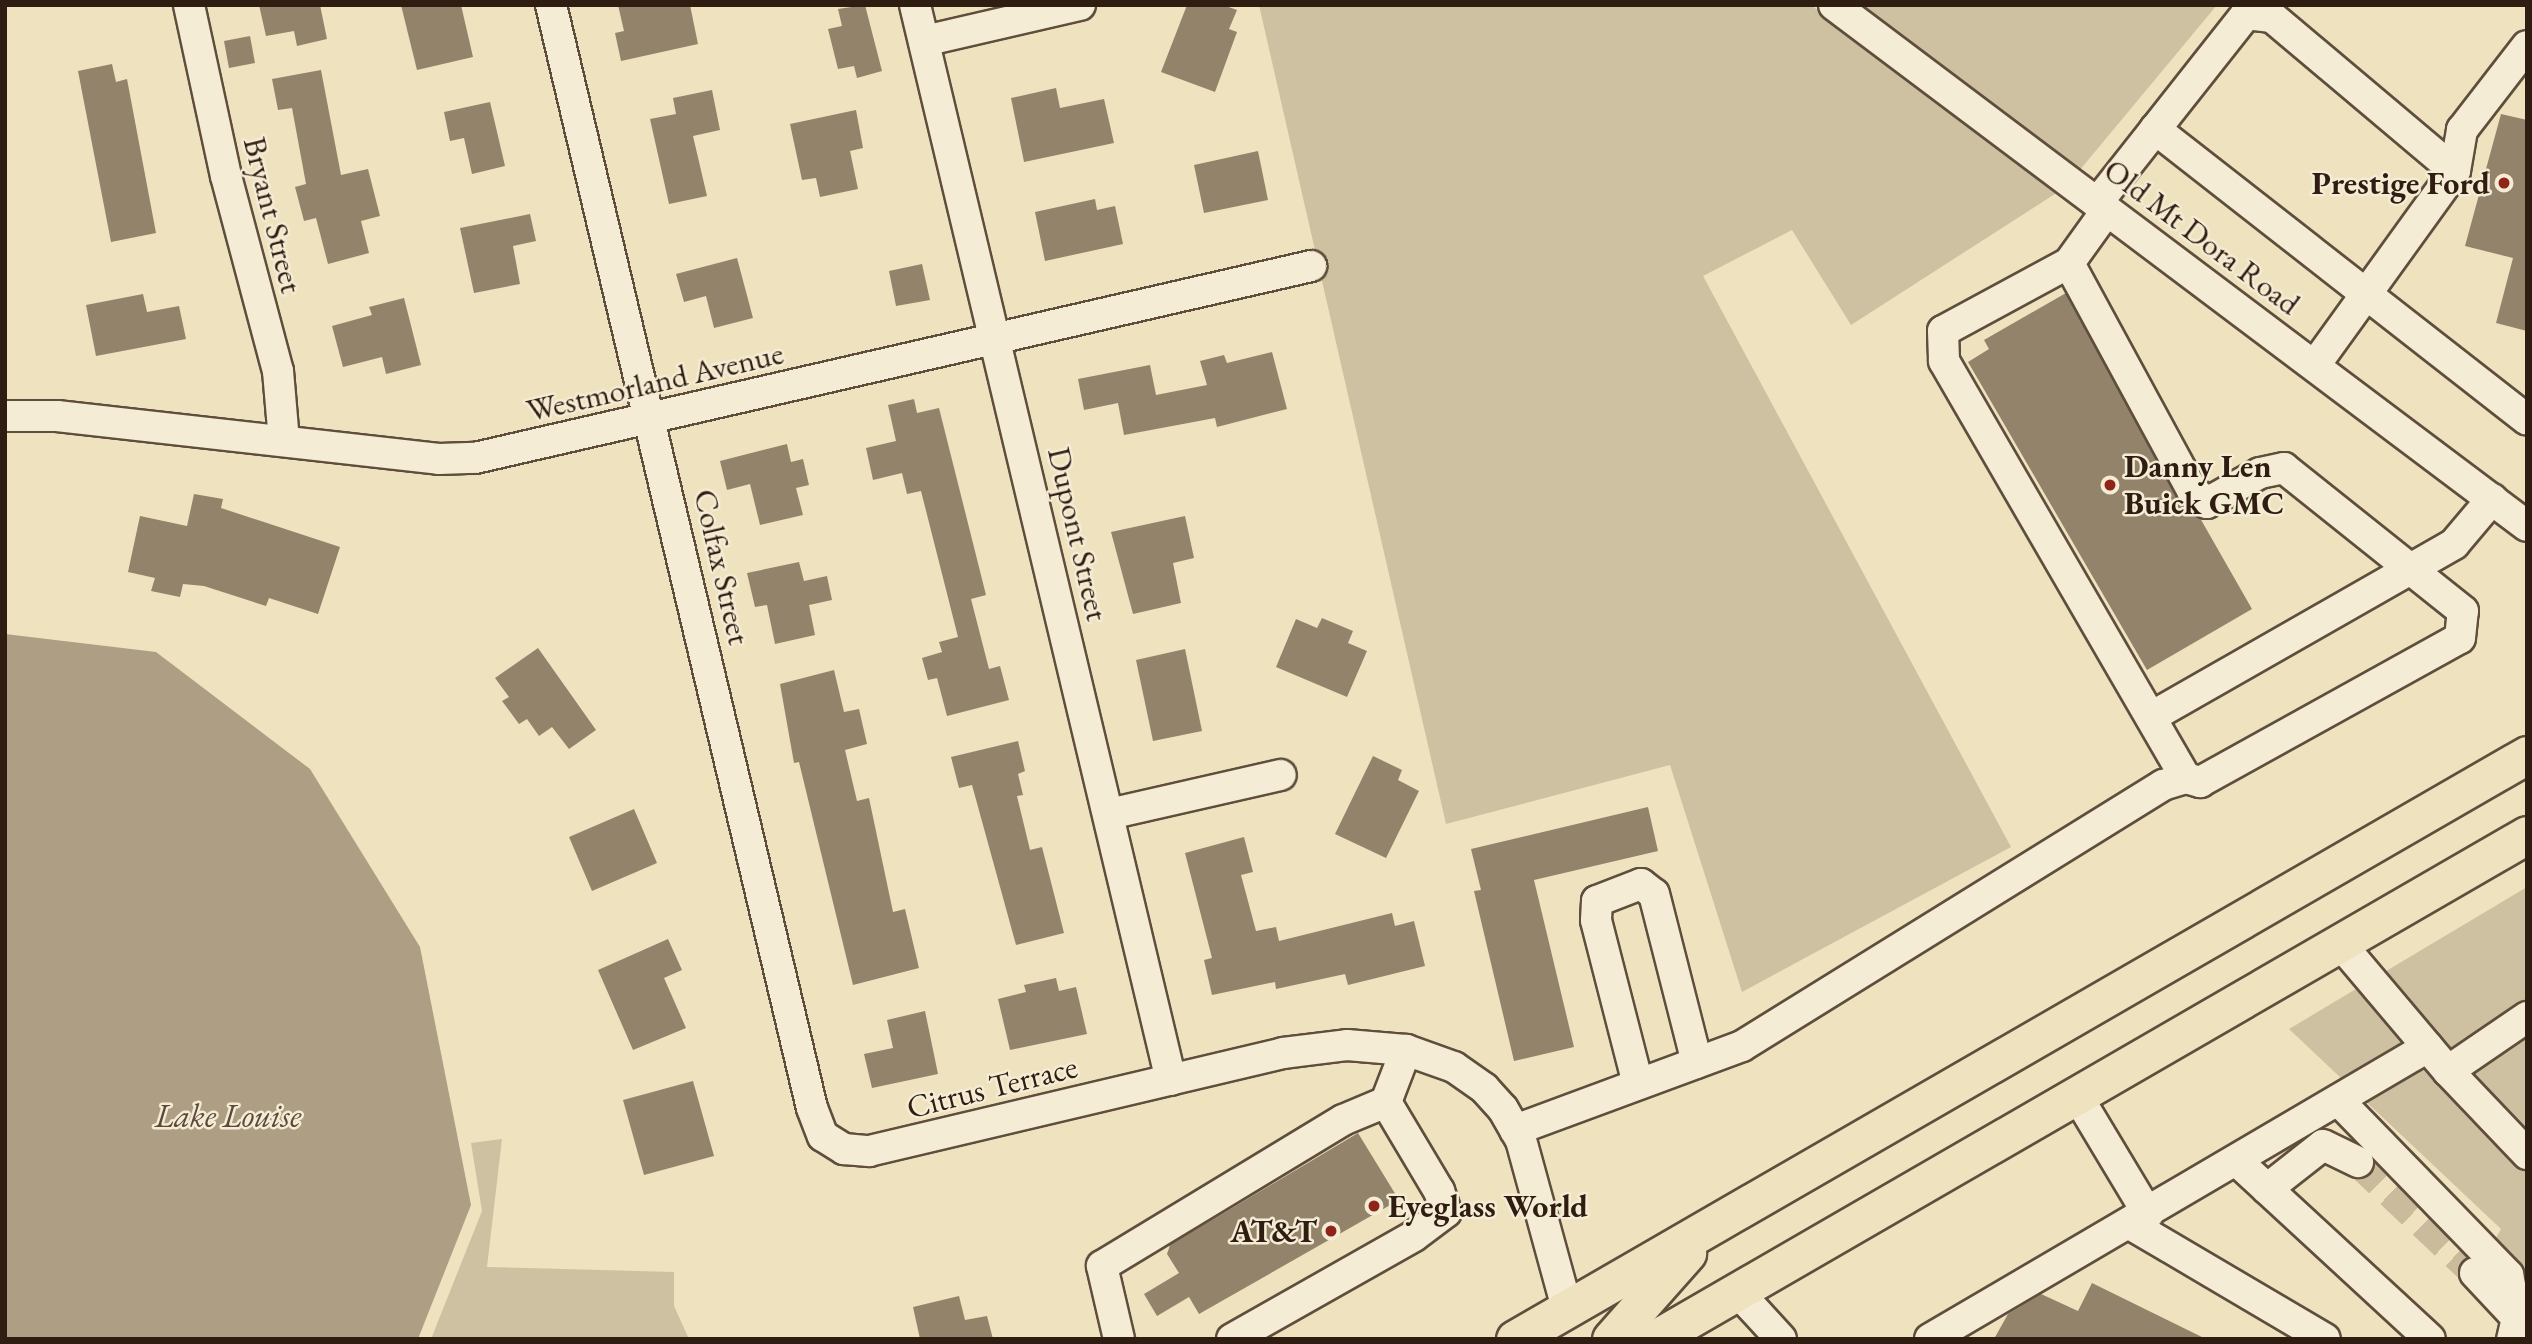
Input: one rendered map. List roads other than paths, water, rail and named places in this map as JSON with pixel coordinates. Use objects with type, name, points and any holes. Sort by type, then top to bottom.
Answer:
[{"type":"main road","points":[[1515,1339],[1562,1324],[1717,1222],[2527,755]]},
{"type":"main road","points":[[1655,1339],[2527,835]]},
{"type":"main road","points":[[1611,1339],[1717,1222]]},
{"type":"street","name":"Bryant Street","points":[[189,5],[229,188],[278,371],[284,441]]},
{"type":"street","name":"Colfax Street","points":[[551,5],[812,1108],[830,1142]]},
{"type":"street","name":"Dupont Street","points":[[915,5],[1171,1080]]},
{"type":"street","points":[[924,41],[1080,5]]},
{"type":"street","name":"Old Mt Dora Road","points":[[1835,5],[2527,526]]},
{"type":"street","points":[[2186,778],[1944,361],[1943,331],[2069,263],[2102,206],[2155,129],[2246,15],[2272,17],[2455,171]]},
{"type":"street","points":[[2315,365],[2455,171],[2462,130],[2527,46]]},
{"type":"street","points":[[2155,129],[2527,420]]},
{"type":"street","points":[[1562,1324],[1515,1130],[1742,1046],[2162,785],[2186,778],[2200,782],[2460,638],[2463,611],[2284,468],[2260,473],[2207,503],[2192,490],[2069,263]]},
{"type":"street","name":"Westmorland Avenue","points":[[5,416],[57,416],[439,459],[475,458],[651,420],[1311,266]]},
{"type":"street","points":[[2151,717],[2454,544],[2491,499]]},
{"type":"street","points":[[1109,814],[1281,775]]},
{"type":"street","points":[[1639,1084],[1596,920],[1597,901],[1641,884],[1654,894],[1697,1063]]},
{"type":"street","points":[[2339,942],[2448,1071],[2527,1154]]},
{"type":"street","points":[[2448,1071],[2527,1017]]},
{"type":"street","name":"Citrus Terrace","points":[[830,1142],[844,1149],[869,1152],[1283,1053],[1347,1045],[1406,1050],[1454,1067],[1484,1088],[1515,1130]]},
{"type":"street","points":[[1934,1338],[2238,1162],[2428,1047]]},
{"type":"street","points":[[1119,1339],[1102,1266],[1343,1119],[1386,1102],[1406,1050]]},
{"type":"street","points":[[2076,1094],[2139,1219],[2325,1339]]},
{"type":"street","points":[[2339,1101],[2508,1275],[2514,1328]]},
{"type":"street","points":[[1232,1339],[1414,1236],[1446,1212],[1440,1191],[1386,1102]]},
{"type":"street","points":[[2267,1189],[2323,1145],[2358,1162]]},
{"type":"street","points":[[2238,1162],[2430,1339]]},
{"type":"street","points":[[2475,1273],[2514,1328]]},
{"type":"street","points":[[1737,1291],[1781,1339]]},
{"type":"water","name":"Lake Louise","points":[[5,634],[156,652],[310,769],[420,947],[471,1205],[418,1339],[5,1339]]},
{"type":"tunnel","points":[[2358,1162],[2475,1273]]},
{"type":"place","name":"Prestige Ford","points":[[2504,183]]},
{"type":"place","name":"Danny Len Buick GMC","points":[[2110,485]]},
{"type":"place","name":"Eyeglass World","points":[[1374,1206]]},
{"type":"place","name":"AT&T","points":[[1331,1231]]}]
